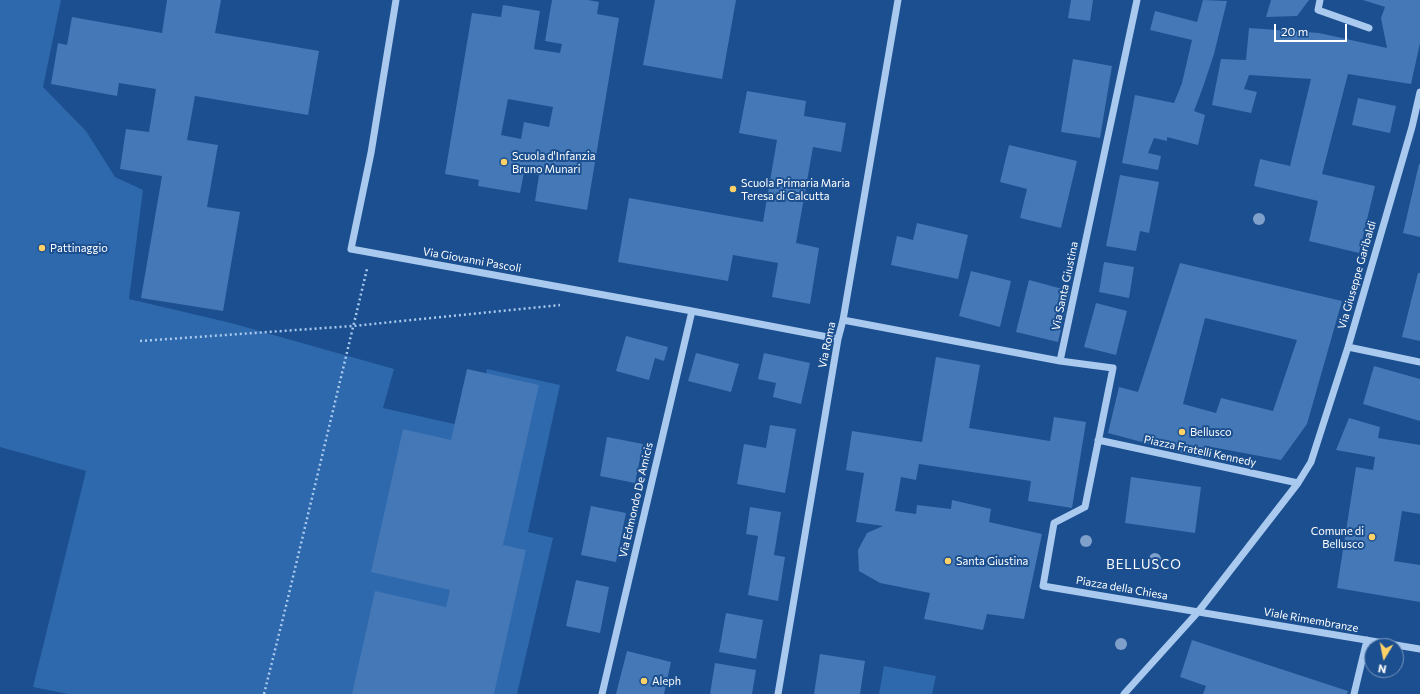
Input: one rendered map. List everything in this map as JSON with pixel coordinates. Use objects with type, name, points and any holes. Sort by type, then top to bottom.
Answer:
[{"type":"street","name":"Via Giovanni Pascoli","points":[[396,0],[372,153],[351,249],[838,339]]},
{"type":"street","name":"Via Roma","points":[[778,694],[838,339],[843,320],[898,0]]},
{"type":"street","name":"Via Santa Giustina","points":[[1060,361],[1138,0]]},
{"type":"street","points":[[1320,0],[1318,10],[1369,28]]},
{"type":"street","name":"Via Giuseppe Garibaldi","points":[[1298,483],[1311,462],[1348,346],[1412,127],[1420,92]]},
{"type":"street","name":"Via Edmondo De Amicis","points":[[602,694],[692,311]]},
{"type":"street","points":[[843,320],[1060,361],[1113,368],[1098,440]]},
{"type":"street","points":[[1348,346],[1420,362]]},
{"type":"street","name":"Piazza Fratelli Kennedy","points":[[1098,440],[1298,483]]},
{"type":"street","name":"Piazza della Chiesa","points":[[1098,440],[1085,507],[1054,523],[1043,586],[1198,612]]},
{"type":"street","points":[[1124,694],[1198,612],[1298,483]]},
{"type":"street","name":"Viale Rimembranze","points":[[1198,612],[1364,640]]},
{"type":"street","name":"Viale Rimembranze","points":[[1404,646],[1420,649]]},
{"type":"street","points":[[1354,694],[1364,652]]},
{"type":"path","points":[[264,694],[370,253]]},
{"type":"path","points":[[140,341],[353,326],[567,304]]},
{"type":"shaded area","points":[[0,0],[61,0],[43,87],[86,131],[115,177],[143,190],[129,299],[231,323],[394,369],[383,408],[472,428],[487,369],[560,385],[528,532],[553,538],[517,694],[68,694],[33,687],[86,471],[0,447]]},
{"type":"shaded area","points":[[884,666],[936,676],[932,694],[879,694]]},
{"type":"building","points":[[167,0],[221,0],[215,33],[319,51],[308,115],[195,96],[187,140],[218,145],[207,207],[240,212],[223,311],[141,298],[162,176],[120,169],[126,129],[149,132],[156,89],[119,83],[117,96],[51,84],[58,43],[67,45],[72,17],[162,33]]},
{"type":"building","points":[[552,0],[588,0],[599,2],[597,14],[619,18],[587,210],[535,201],[539,175],[524,172],[520,193],[478,186],[479,180],[445,174],[472,13],[501,17],[503,5],[540,11],[534,49],[560,53],[562,44],[545,41]],"holes":[[[508,99],[553,107],[549,127],[524,122],[521,139],[501,135]]]},
{"type":"building","points":[[655,0],[736,0],[722,79],[643,65]]},
{"type":"building","points":[[1071,0],[1093,0],[1090,21],[1068,18]]},
{"type":"building","points":[[1203,0],[1227,1],[1214,54],[1194,111],[1205,115],[1198,145],[1167,137],[1167,141],[1154,138],[1148,153],[1161,156],[1158,170],[1122,163],[1135,95],[1174,103],[1182,83],[1192,40],[1150,30],[1155,11],[1197,22]]},
{"type":"building","points":[[1271,0],[1309,0],[1297,16],[1266,17]]},
{"type":"building","points":[[1363,0],[1420,0],[1420,43],[1411,84],[1348,74],[1322,174],[1375,186],[1359,253],[1309,241],[1318,201],[1254,186],[1260,159],[1290,166],[1311,79],[1249,75],[1244,89],[1257,92],[1251,113],[1212,105],[1221,59],[1246,60],[1249,28],[1319,33],[1387,48],[1381,18],[1385,7]]},
{"type":"building","points":[[1073,59],[1112,66],[1100,138],[1061,132]]},
{"type":"building","points":[[747,91],[806,101],[804,116],[846,123],[841,152],[813,147],[796,243],[819,248],[810,304],[772,297],[778,263],[733,255],[728,281],[618,262],[629,198],[763,222],[777,140],[739,133]]},
{"type":"building","points":[[1358,98],[1396,106],[1390,133],[1352,125]]},
{"type":"building","points":[[1009,145],[1077,161],[1061,228],[1020,218],[1027,189],[1000,182]]},
{"type":"building","points":[[1420,164],[1420,237],[1403,233]]},
{"type":"building","points":[[1120,175],[1159,182],[1149,233],[1140,231],[1136,251],[1106,246]]},
{"type":"building","points":[[917,223],[968,235],[958,279],[891,265],[897,236],[913,240]]},
{"type":"building","points":[[1104,262],[1134,267],[1129,298],[1099,292]]},
{"type":"building","points":[[1180,263],[1342,301],[1307,424],[1281,460],[1206,446],[1202,458],[1108,433],[1119,387],[1138,392]],"holes":[[[1205,318],[1297,340],[1273,411],[1221,398],[1216,413],[1183,404]]]},
{"type":"building","points":[[971,271],[1011,281],[1000,327],[959,316]]},
{"type":"building","points":[[1418,273],[1420,273],[1420,341],[1402,337]]},
{"type":"building","points":[[1029,280],[1070,291],[1058,342],[1016,332]]},
{"type":"building","points":[[1096,303],[1127,311],[1116,355],[1084,347]]},
{"type":"building","points":[[626,336],[668,347],[664,361],[655,358],[649,380],[616,371]]},
{"type":"building","points":[[696,353],[739,364],[731,392],[688,381]]},
{"type":"building","points":[[764,353],[810,363],[801,404],[773,397],[776,383],[758,379]]},
{"type":"building","points":[[936,357],[980,365],[969,428],[1050,441],[1054,417],[1086,422],[1072,508],[1028,501],[1031,481],[919,464],[916,480],[901,477],[895,511],[916,514],[917,505],[951,509],[952,500],[991,509],[989,522],[1042,534],[1024,619],[987,614],[983,630],[924,619],[930,593],[880,583],[859,571],[858,550],[867,533],[883,526],[856,522],[864,473],[846,470],[852,431],[922,442]]},
{"type":"building","points":[[1374,366],[1420,379],[1420,421],[1363,404]]},
{"type":"building","points":[[467,369],[539,385],[503,545],[526,550],[494,694],[352,694],[375,591],[446,607],[450,590],[371,572],[403,429],[451,440]]},
{"type":"building","name":"Comune di Bellusco","points":[[1349,418],[1380,427],[1378,438],[1420,445],[1420,514],[1402,511],[1394,561],[1420,565],[1420,602],[1337,588],[1356,467],[1373,470],[1375,457],[1336,450]]},
{"type":"building","points":[[770,425],[796,429],[785,493],[737,484],[744,444],[766,448]]},
{"type":"building","points":[[607,437],[643,444],[635,483],[600,476]]},
{"type":"building","points":[[1131,477],[1201,487],[1195,533],[1125,523]]},
{"type":"building","points":[[591,506],[626,513],[616,562],[581,555]]},
{"type":"building","points":[[750,507],[781,512],[774,555],[785,557],[778,601],[748,595],[758,536],[746,534]]},
{"type":"building","points":[[576,580],[609,587],[600,633],[566,626]]},
{"type":"building","points":[[726,613],[763,620],[756,659],[719,652]]},
{"type":"building","points":[[1192,640],[1348,691],[1347,694],[1203,694],[1206,686],[1180,677]]},
{"type":"building","points":[[627,651],[671,662],[664,694],[616,694]]},
{"type":"building","points":[[820,654],[865,661],[860,694],[814,694]]},
{"type":"building","points":[[715,663],[756,670],[752,694],[710,694]]},
{"type":"place","name":"Scuola d'Infanzia Bruno Munari","points":[[504,162]]},
{"type":"place","name":"Scuola Primaria Maria Teresa di Calcutta","points":[[733,189]]},
{"type":"place","name":"Pattinaggio","points":[[42,248]]},
{"type":"place","name":"Bellusco","points":[[1182,432]]},
{"type":"place","name":"Comune di Bellusco","points":[[1372,537]]},
{"type":"place","name":"Santa Giustina","points":[[948,561]]},
{"type":"place","name":"Aleph","points":[[644,681]]},
{"type":"district","name":"BELLUSCO","points":[[1144,565]]}]
